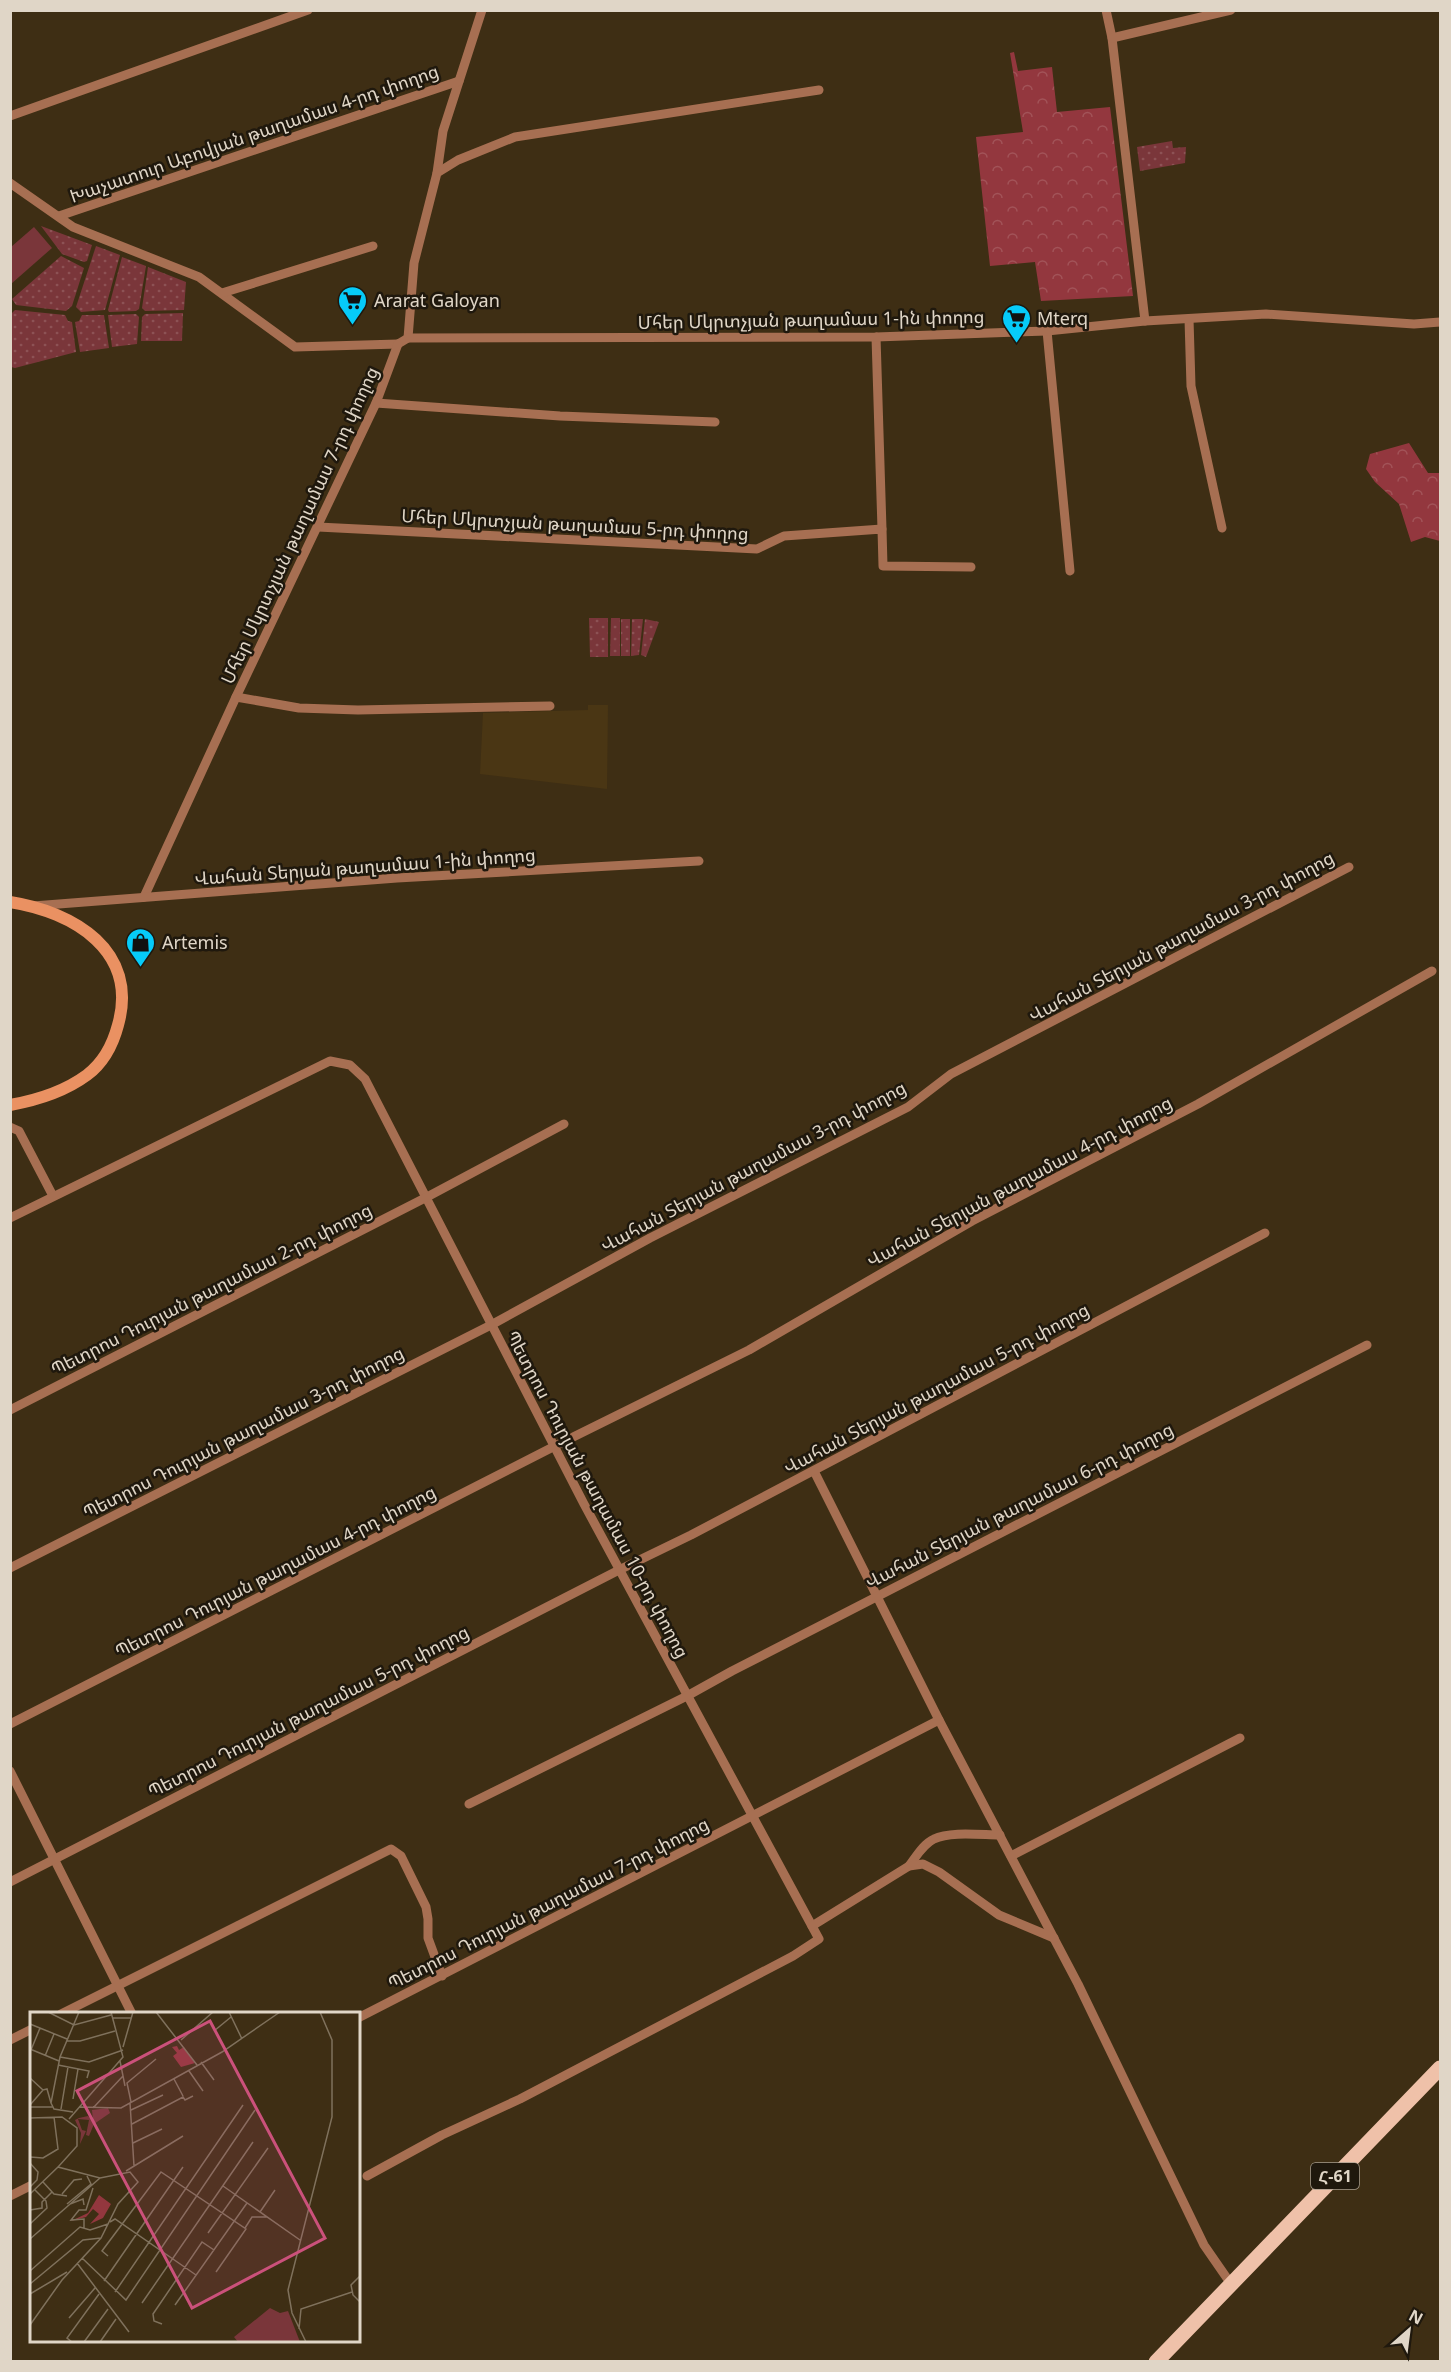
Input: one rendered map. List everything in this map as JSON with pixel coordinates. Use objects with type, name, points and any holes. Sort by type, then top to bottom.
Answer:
[{"type":"main road","points":[[10,902],[58,914],[83,928],[111,956],[119,976],[123,998],[122,1013],[115,1038],[106,1054],[89,1074],[67,1088],[37,1100],[10,1105]]},
{"type":"main road","name":"Հ-61","points":[[1156,2361],[1440,2068]]},
{"type":"street","points":[[10,116],[308,10]]},
{"type":"street","points":[[10,183],[73,227],[200,277],[295,346],[398,344],[408,338],[414,263],[437,173],[443,131],[482,10]]},
{"type":"street","points":[[1106,10],[1112,38],[1145,321]]},
{"type":"street","points":[[1112,38],[1231,10]]},
{"type":"street","name":"Խաչատուր Աբովյան թաղամաս 4-րդ փողոց","points":[[59,216],[459,81]]},
{"type":"street","points":[[437,173],[458,160],[515,137],[819,90]]},
{"type":"street","points":[[222,293],[373,246]]},
{"type":"street","name":"Մհեր Մկրտչյան թաղամաս 1-ին փողոց","points":[[408,338],[876,337],[1047,331],[1145,321],[1266,314],[1414,324],[1440,322]]},
{"type":"street","points":[[1189,319],[1191,386],[1222,528]]},
{"type":"street","points":[[1047,331],[1070,571]]},
{"type":"street","points":[[876,337],[883,566],[971,567]]},
{"type":"street","name":"Մհեր Մկրտչյան թաղամաս 7-րդ փողոց","points":[[398,344],[376,403],[236,697],[299,708],[358,710],[550,706]]},
{"type":"street","points":[[376,403],[560,416],[715,422]]},
{"type":"street","name":"Մհեր Մկրտչյան թաղամաս 5-րդ փողոց","points":[[318,528],[757,549],[784,536],[882,529]]},
{"type":"street","points":[[144,897],[236,697]]},
{"type":"street","name":"Վահան Տերյան թաղամաս 1-ին փողոց","points":[[33,906],[398,878],[699,861]]},
{"type":"street","name":"Վահան Տերյան թաղամաս 3-րդ փողոց","points":[[491,1326],[650,1238],[908,1107],[951,1074],[1349,867]]},
{"type":"street","name":"Վահան Տերյան թաղամաս 4-րդ փողոց","points":[[555,1446],[749,1350],[972,1221],[1198,1104],[1432,971]]},
{"type":"street","name":"Պետրոս Դուրյան թաղամաս 10-րդ փողոց","points":[[53,1196],[330,1060],[350,1065],[365,1079],[491,1326],[819,1939],[793,1956],[520,2099],[442,2135],[367,2176]]},
{"type":"street","name":"Պետրոս Դուրյան թաղամաս 2-րդ փողոց","points":[[10,1410],[427,1197],[564,1124]]},
{"type":"street","points":[[10,1127],[19,1131],[53,1196],[10,1218]]},
{"type":"street","name":"Վահան Տերյան թաղամաս 5-րդ փողոց","points":[[621,1569],[814,1471],[1265,1233]]},
{"type":"street","name":"Պետրոս Դուրյան թաղամաս 3-րդ փողոց","points":[[10,1568],[491,1326]]},
{"type":"street","name":"Վահան Տերյան թաղամաս 6-րդ փողոց","points":[[469,1804],[687,1696],[1367,1345]]},
{"type":"street","name":"Պետրոս Դուրյան թաղամաս 4-րդ փողոց","points":[[10,1725],[555,1446]]},
{"type":"street","points":[[814,1471],[939,1720],[1054,1938],[1204,2245],[1231,2284]]},
{"type":"street","name":"Պետրոս Դուրյան թաղամաս 5-րդ փողոց","points":[[10,1882],[621,1569]]},
{"type":"street","name":"Պետրոս Դուրյան թաղամաս 7-րդ փողոց","points":[[360,2017],[939,1720]]},
{"type":"street","points":[[1011,1856],[1240,1738]]},
{"type":"street","points":[[10,1770],[131,2012]]},
{"type":"street","points":[[812,1926],[909,1866],[933,1839],[947,1835],[1000,1835]]},
{"type":"street","points":[[63,2012],[391,1849],[401,1856],[421,1894],[428,1919],[428,1938],[442,1976]]},
{"type":"street","points":[[909,1866],[923,1864],[939,1872],[999,1915],[1054,1938]]},
{"type":"street","points":[[10,2040],[30,2030]]},
{"type":"street","points":[[10,2196],[30,2186]]},
{"type":"shaded area","points":[[1172,141],[1173,148],[1186,147],[1185,163],[1140,171],[1137,147]]},
{"type":"shaded area","points":[[41,226],[92,245],[87,261],[62,254]]},
{"type":"shaded area","points":[[34,227],[52,248],[11,284],[11,247]]},
{"type":"shaded area","points":[[96,246],[120,255],[105,310],[81,312],[76,307]]},
{"type":"shaded area","points":[[61,256],[84,268],[72,306],[66,311],[16,305],[12,299]]},
{"type":"shaded area","points":[[122,257],[146,266],[139,309],[109,312],[108,310]]},
{"type":"shaded area","points":[[148,267],[186,282],[184,310],[145,311],[142,308]]},
{"type":"shaded area","points":[[15,310],[65,315],[68,321],[72,322],[76,352],[15,368],[11,367],[11,314]]},
{"type":"shaded area","points":[[183,313],[182,341],[141,341],[142,317],[145,314]]},
{"type":"shaded area","points":[[136,314],[139,317],[137,344],[112,347],[108,315]]},
{"type":"shaded area","points":[[82,315],[104,315],[109,348],[80,352],[75,322],[79,321]]},
{"type":"shaded area","points":[[589,618],[608,618],[608,657],[590,657]]},
{"type":"shaded area","points":[[611,618],[620,618],[620,656],[610,656]]},
{"type":"shaded area","points":[[621,619],[630,619],[630,656],[621,656]]},
{"type":"shaded area","points":[[632,619],[643,619],[639,655],[631,656]]},
{"type":"shaded area","points":[[645,619],[659,622],[646,657],[641,655]]},
{"type":"shaded area","points":[[588,705],[608,705],[607,789],[480,774],[483,713],[588,710]]},
{"type":"green space","points":[[1014,52],[1018,71],[1052,67],[1057,112],[1110,107],[1133,296],[1041,301],[1035,262],[990,266],[976,137],[1023,132],[1010,53]]},
{"type":"green space","points":[[1409,443],[1428,473],[1440,473],[1440,541],[1425,537],[1411,542],[1399,504],[1375,482],[1366,469],[1370,454]]},
{"type":"place","name":"Ararat Galoyan","points":[[353,326]]},
{"type":"place","name":"Mterq","points":[[1016,344]]},
{"type":"place","name":"Artemis","points":[[141,968]]}]
